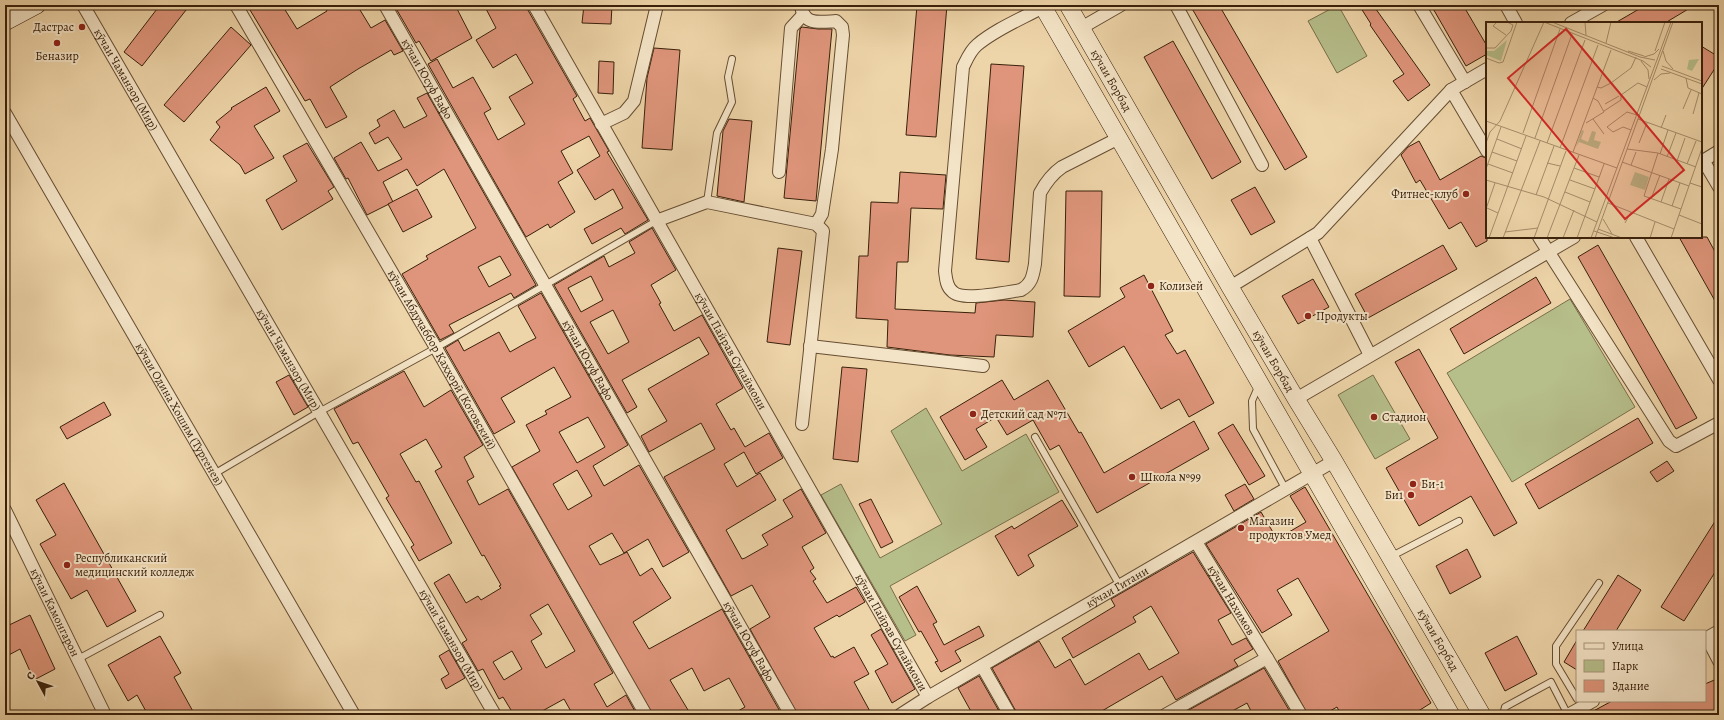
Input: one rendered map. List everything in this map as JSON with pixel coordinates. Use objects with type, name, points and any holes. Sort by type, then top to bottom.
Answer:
[{"type":"main road","points":[[5,22],[37,5]]},
{"type":"main road","name":"кӯчаи Борбад","points":[[1068,5],[1230,287],[1334,461],[1482,715]]},
{"type":"main road","name":"кӯчаи Борбад","points":[[1042,6],[1451,715]]},
{"type":"street","name":"кӯчаи Чаманзор (Мир)","points":[[83,5],[495,715]]},
{"type":"street","name":"кӯчаи Абдуҷаббор Қаҳҳорӣ (Котовский)","points":[[236,5],[436,348],[646,715]]},
{"type":"street","name":"кӯчаи Юсуф Вафо","points":[[385,5],[546,284],[791,715]]},
{"type":"street","name":"кӯчаи Пайрав Сулаймони","points":[[534,5],[928,697]]},
{"type":"street","points":[[601,124],[624,113],[634,101],[657,5]]},
{"type":"street","points":[[1081,28],[1121,5]]},
{"type":"street","points":[[1176,5],[1262,165]]},
{"type":"street","points":[[1419,5],[1465,82]]},
{"type":"street","points":[[1506,5],[1515,22]]},
{"type":"street","points":[[1573,22],[1603,5]]},
{"type":"street","points":[[1042,6],[977,45],[963,66],[956,162],[945,271],[946,280],[951,291],[960,296],[969,296],[1022,290],[1027,286],[1033,275],[1035,264],[1040,193],[1045,183],[1062,167],[1119,138]]},
{"type":"street","points":[[779,172],[791,28],[802,10],[809,20],[814,22],[836,21],[842,27],[843,35],[832,149],[822,214],[816,224]]},
{"type":"street","points":[[1230,287],[1318,233],[1451,90],[1486,70]]},
{"type":"street","points":[[1451,90],[1486,149]]},
{"type":"street","name":"кӯчаи Одина Хошим (Тургенев)","points":[[5,113],[354,715]]},
{"type":"street","points":[[1719,151],[1702,161],[1719,187]]},
{"type":"street","points":[[656,221],[707,202],[816,224],[823,231],[802,424]]},
{"type":"street","points":[[1310,238],[1370,356]]},
{"type":"street","points":[[1540,238],[1669,442],[1676,446],[1719,423]]},
{"type":"street","points":[[1296,399],[1572,238]]},
{"type":"street","points":[[1637,238],[1719,380]]},
{"type":"street","points":[[810,346],[983,366]]},
{"type":"street","name":"кӯчаи Гитани","points":[[900,715],[928,697],[1334,461]]},
{"type":"street","name":"кӯчаи Камонгарон","points":[[5,510],[105,715]]},
{"type":"street","name":"кӯчаи Нахимов","points":[[1196,542],[1300,715]]},
{"type":"street","points":[[1719,631],[1706,638],[1719,661]]},
{"type":"street","points":[[1165,715],[1267,658]]},
{"type":"street","points":[[982,666],[1010,715]]},
{"type":"street","points":[[1568,715],[1583,702]]},
{"type":"lane","points":[[707,202],[717,133],[732,102],[728,76],[732,59]]},
{"type":"lane","points":[[214,474],[656,221]]},
{"type":"lane","points":[[1261,384],[1252,401],[1253,429],[1286,490]]},
{"type":"lane","points":[[1034,437],[1120,586]]},
{"type":"lane","points":[[1390,557],[1459,521]]},
{"type":"lane","points":[[1576,692],[1556,664],[1556,646],[1599,583]]},
{"type":"lane","points":[[78,659],[160,615]]},
{"type":"lane","points":[[1503,715],[1505,707],[1551,682],[1568,715]]},
{"type":"green space","points":[[1338,5],[1367,56],[1337,73],[1308,21]]},
{"type":"green space","points":[[1570,299],[1635,407],[1512,482],[1447,373]]},
{"type":"green space","name":"Стадион","points":[[1373,375],[1410,439],[1375,459],[1338,395]]},
{"type":"green space","points":[[926,408],[962,471],[1026,434],[1059,492],[890,586],[916,635],[905,641],[821,495],[841,484],[880,558],[942,524],[891,431]]},
{"type":"building","points":[[160,5],[190,5],[142,66],[124,52]]},
{"type":"building","points":[[247,5],[282,5],[297,29],[327,11],[324,5],[357,5],[371,28],[385,20],[403,51],[394,55],[391,50],[330,87],[347,117],[326,128],[310,99],[305,101]]},
{"type":"building","points":[[394,5],[455,5],[472,38],[431,61],[419,41],[416,43]]},
{"type":"building","points":[[484,5],[525,5],[577,96],[573,99],[585,121],[590,118],[609,151],[607,152],[648,220],[625,234],[621,228],[592,244],[584,229],[623,208],[613,189],[595,200],[577,170],[600,156],[589,136],[561,151],[573,173],[558,182],[575,212],[550,228],[548,224],[526,237],[428,64],[437,59],[453,88],[473,77],[491,109],[484,113],[498,140],[525,124],[509,97],[533,83],[516,54],[493,68],[476,40],[496,28]]},
{"type":"building","points":[[584,5],[612,5],[611,24],[582,23]]},
{"type":"building","points":[[917,5],[947,5],[936,137],[906,135]]},
{"type":"building","points":[[1190,5],[1219,5],[1307,157],[1285,170]]},
{"type":"building","points":[[1359,5],[1373,5],[1430,85],[1408,101],[1393,81],[1404,74],[1370,25],[1371,24]]},
{"type":"building","points":[[1431,5],[1463,5],[1486,44],[1486,55],[1466,66]]},
{"type":"building","points":[[1646,5],[1695,5],[1667,22],[1617,22]]},
{"type":"building","points":[[231,27],[251,45],[184,122],[164,105]]},
{"type":"building","points":[[802,27],[832,29],[816,201],[784,198],[800,29]]},
{"type":"building","points":[[1173,41],[1241,162],[1212,179],[1144,57]]},
{"type":"building","points":[[1702,47],[1719,57],[1719,62],[1702,88]]},
{"type":"building","points":[[654,48],[680,50],[672,150],[642,148],[647,78]]},
{"type":"building","points":[[599,61],[614,62],[613,94],[598,93]]},
{"type":"building","points":[[991,64],[1024,66],[1009,262],[976,259]]},
{"type":"building","points":[[266,87],[280,111],[254,126],[274,158],[245,174],[240,165],[210,140],[220,127],[216,122],[232,109],[231,108]]},
{"type":"building","points":[[427,93],[536,285],[514,298],[511,293],[449,325],[454,333],[440,340],[402,274],[428,259],[426,256],[476,228],[444,169],[417,186],[407,169],[383,182],[393,202],[367,215],[348,178],[346,179],[334,158],[361,142],[378,171],[402,159],[388,137],[375,144],[369,133],[380,126],[377,120],[394,110],[404,128],[427,116],[417,98]],"holes":[[[500,256],[511,275],[489,287],[478,267]]]},
{"type":"building","points":[[729,119],[752,121],[744,202],[717,196],[723,131]]},
{"type":"building","points":[[1419,141],[1440,180],[1481,156],[1486,158],[1487,241],[1476,247],[1461,222],[1449,229],[1420,180],[1416,183],[1401,155],[1408,147]]},
{"type":"building","points":[[307,143],[334,187],[328,191],[333,199],[282,230],[266,200],[297,181],[283,156]]},
{"type":"building","points":[[900,172],[946,175],[943,209],[911,208],[908,262],[897,262],[895,309],[975,313],[976,303],[1004,300],[1035,302],[1033,337],[996,335],[994,357],[950,355],[887,347],[888,320],[856,318],[859,256],[868,256],[871,202],[898,203]]},
{"type":"building","points":[[1255,187],[1275,222],[1251,235],[1231,200]]},
{"type":"building","points":[[417,189],[432,217],[403,232],[388,204]]},
{"type":"building","points":[[1066,191],[1102,191],[1100,297],[1064,296]]},
{"type":"building","points":[[652,228],[676,270],[651,285],[661,303],[659,304],[674,331],[702,315],[743,388],[716,404],[731,430],[734,428],[745,447],[769,433],[783,458],[756,474],[744,452],[724,464],[737,487],[760,473],[776,500],[726,530],[742,559],[768,545],[762,535],[793,517],[783,500],[801,489],[826,533],[802,547],[814,568],[810,571],[816,579],[813,581],[827,603],[856,587],[865,602],[839,617],[837,615],[814,628],[831,657],[833,656],[834,658],[854,647],[869,674],[854,682],[872,715],[798,715],[750,629],[770,617],[752,585],[731,596],[664,477],[715,449],[701,423],[649,452],[641,436],[667,421],[648,389],[709,354],[699,337],[622,380],[637,407],[627,413],[554,285],[604,256],[609,267],[635,253],[629,242]],"holes":[[[591,276],[603,300],[581,312],[568,288]],[[613,310],[629,342],[608,354],[590,322]]]},
{"type":"building","points":[[1707,237],[1719,259],[1719,308],[1680,238]]},
{"type":"building","points":[[1443,245],[1457,269],[1368,318],[1355,294]]},
{"type":"building","points":[[1598,245],[1697,418],[1676,429],[1578,257]]},
{"type":"building","points":[[778,248],[802,251],[790,345],[767,342]]},
{"type":"building","points":[[1144,275],[1173,331],[1165,335],[1177,354],[1185,350],[1214,403],[1189,417],[1179,399],[1161,409],[1124,346],[1089,367],[1068,331],[1125,297],[1120,288]]},
{"type":"building","points":[[1536,277],[1551,303],[1464,354],[1450,329]]},
{"type":"building","points":[[1313,279],[1329,307],[1298,324],[1282,296]]},
{"type":"building","points":[[541,293],[628,445],[593,466],[604,486],[639,465],[689,552],[663,567],[648,539],[624,553],[612,533],[589,546],[600,565],[627,552],[640,576],[652,568],[671,598],[633,622],[649,649],[722,609],[782,715],[731,715],[745,707],[729,678],[704,691],[692,668],[670,680],[691,715],[653,715],[512,467],[540,451],[526,425],[547,414],[545,411],[571,397],[554,367],[501,398],[515,422],[494,434],[445,348],[458,340],[464,351],[499,332],[510,352],[536,338],[518,306]],"holes":[[[588,417],[605,447],[577,463],[559,432]],[[577,470],[592,496],[568,510],[553,484]]]},
{"type":"building","points":[[1419,349],[1517,523],[1494,536],[1471,496],[1419,526],[1386,468],[1438,438],[1395,362]]},
{"type":"building","points":[[842,367],[867,369],[858,462],[833,459]]},
{"type":"building","points":[[404,371],[424,407],[451,390],[483,445],[464,457],[474,477],[467,481],[479,505],[508,489],[613,673],[594,684],[607,707],[626,695],[637,715],[573,715],[564,699],[535,715],[514,715],[503,697],[499,699],[483,669],[478,671],[462,643],[467,640],[434,583],[449,574],[466,603],[478,596],[481,600],[501,588],[499,586],[501,585],[484,555],[482,556],[435,471],[442,467],[426,439],[400,454],[416,482],[419,481],[452,543],[419,561],[411,547],[414,545],[386,498],[389,496],[358,442],[353,444],[334,409]],"holes":[[[548,604],[575,651],[546,668],[531,641],[542,634],[530,615]],[[512,651],[522,669],[504,680],[493,662]]]},
{"type":"building","points":[[289,375],[308,407],[294,415],[276,382]]},
{"type":"building","points":[[1002,380],[1014,400],[1048,380],[1079,433],[1081,432],[1104,473],[1194,421],[1209,449],[1097,513],[1059,445],[1050,450],[1033,420],[1007,435],[996,417],[976,429],[987,447],[965,460],[940,417]]},
{"type":"building","points":[[104,402],[111,415],[67,439],[60,427]]},
{"type":"building","points":[[1638,418],[1653,443],[1539,509],[1525,484]]},
{"type":"building","points":[[1233,424],[1265,476],[1249,485],[1218,433]]},
{"type":"building","points":[[1667,461],[1674,471],[1657,482],[1650,472]]},
{"type":"building","points":[[64,483],[136,611],[107,627],[87,590],[71,599],[40,544],[56,535],[36,500]]},
{"type":"building","points":[[1245,484],[1254,499],[1234,511],[1225,495]]},
{"type":"building","points":[[1305,487],[1431,703],[1412,715],[1341,715],[1337,707],[1323,715],[1308,715],[1278,661],[1329,631],[1298,578],[1277,590],[1292,615],[1262,633],[1206,544],[1261,512],[1277,539],[1306,522],[1290,496]]},
{"type":"building","points":[[871,499],[893,542],[881,548],[859,504]]},
{"type":"building","points":[[1062,500],[1078,526],[1028,555],[1034,566],[1018,576],[995,536],[1012,526],[1014,529]]},
{"type":"building","points":[[1719,515],[1719,566],[1684,621],[1661,607]]},
{"type":"building","points":[[1467,549],[1481,577],[1450,594],[1436,566]]},
{"type":"building","points":[[1193,552],[1231,613],[1218,620],[1232,645],[1246,638],[1253,649],[1234,660],[1238,666],[1176,700],[1162,676],[1095,715],[1018,715],[992,668],[1039,641],[1055,668],[1070,659],[1085,685],[1139,653],[1149,670],[1179,653],[1151,606],[1133,617],[1136,622],[1073,658],[1062,638],[1115,606],[1111,599]]},
{"type":"building","points":[[1618,575],[1641,590],[1617,630],[1584,630]]},
{"type":"building","points":[[917,586],[937,622],[933,624],[944,645],[979,626],[984,636],[955,651],[961,661],[941,672],[935,662],[938,661],[899,597]]},
{"type":"building","points":[[30,615],[55,669],[34,680],[20,649],[5,657],[5,627]]},
{"type":"building","points":[[881,629],[915,689],[892,703],[875,671],[888,664],[871,635]]},
{"type":"building","points":[[160,636],[181,673],[174,677],[195,715],[148,715],[137,695],[128,701],[108,665]]},
{"type":"building","points":[[1517,636],[1537,674],[1505,691],[1485,653]]},
{"type":"building","points":[[1576,642],[1576,669],[1564,662]]},
{"type":"building","points":[[449,650],[465,678],[446,689],[441,679],[449,674],[439,656]]},
{"type":"building","points":[[1264,668],[1292,715],[1253,715],[1247,703],[1225,715],[1180,715]]},
{"type":"building","points":[[979,676],[999,711],[993,715],[973,715],[958,688]]},
{"type":"building","points":[[1719,678],[1719,715],[1586,715],[1610,702],[1706,702],[1706,684]]},
{"type":"place","name":"Дастрас","points":[[82,27]]},
{"type":"place","name":"Беназир","points":[[57,43]]},
{"type":"place","name":"Фитнес-клуб","points":[[1466,194]]},
{"type":"place","name":"Колизей","points":[[1151,286]]},
{"type":"place","name":"Продукты","points":[[1308,316]]},
{"type":"place","name":"Детский сад №71","points":[[973,414]]},
{"type":"place","name":"Стадион","points":[[1374,417]]},
{"type":"place","name":"Школа №99","points":[[1132,477]]},
{"type":"place","name":"Би-1","points":[[1413,484]]},
{"type":"place","name":"Би1","points":[[1411,495]]},
{"type":"place","name":"Магазин продуктов Умед","points":[[1241,528]]},
{"type":"place","name":"Республиканский медицинский колледж","points":[[67,565]]}]
